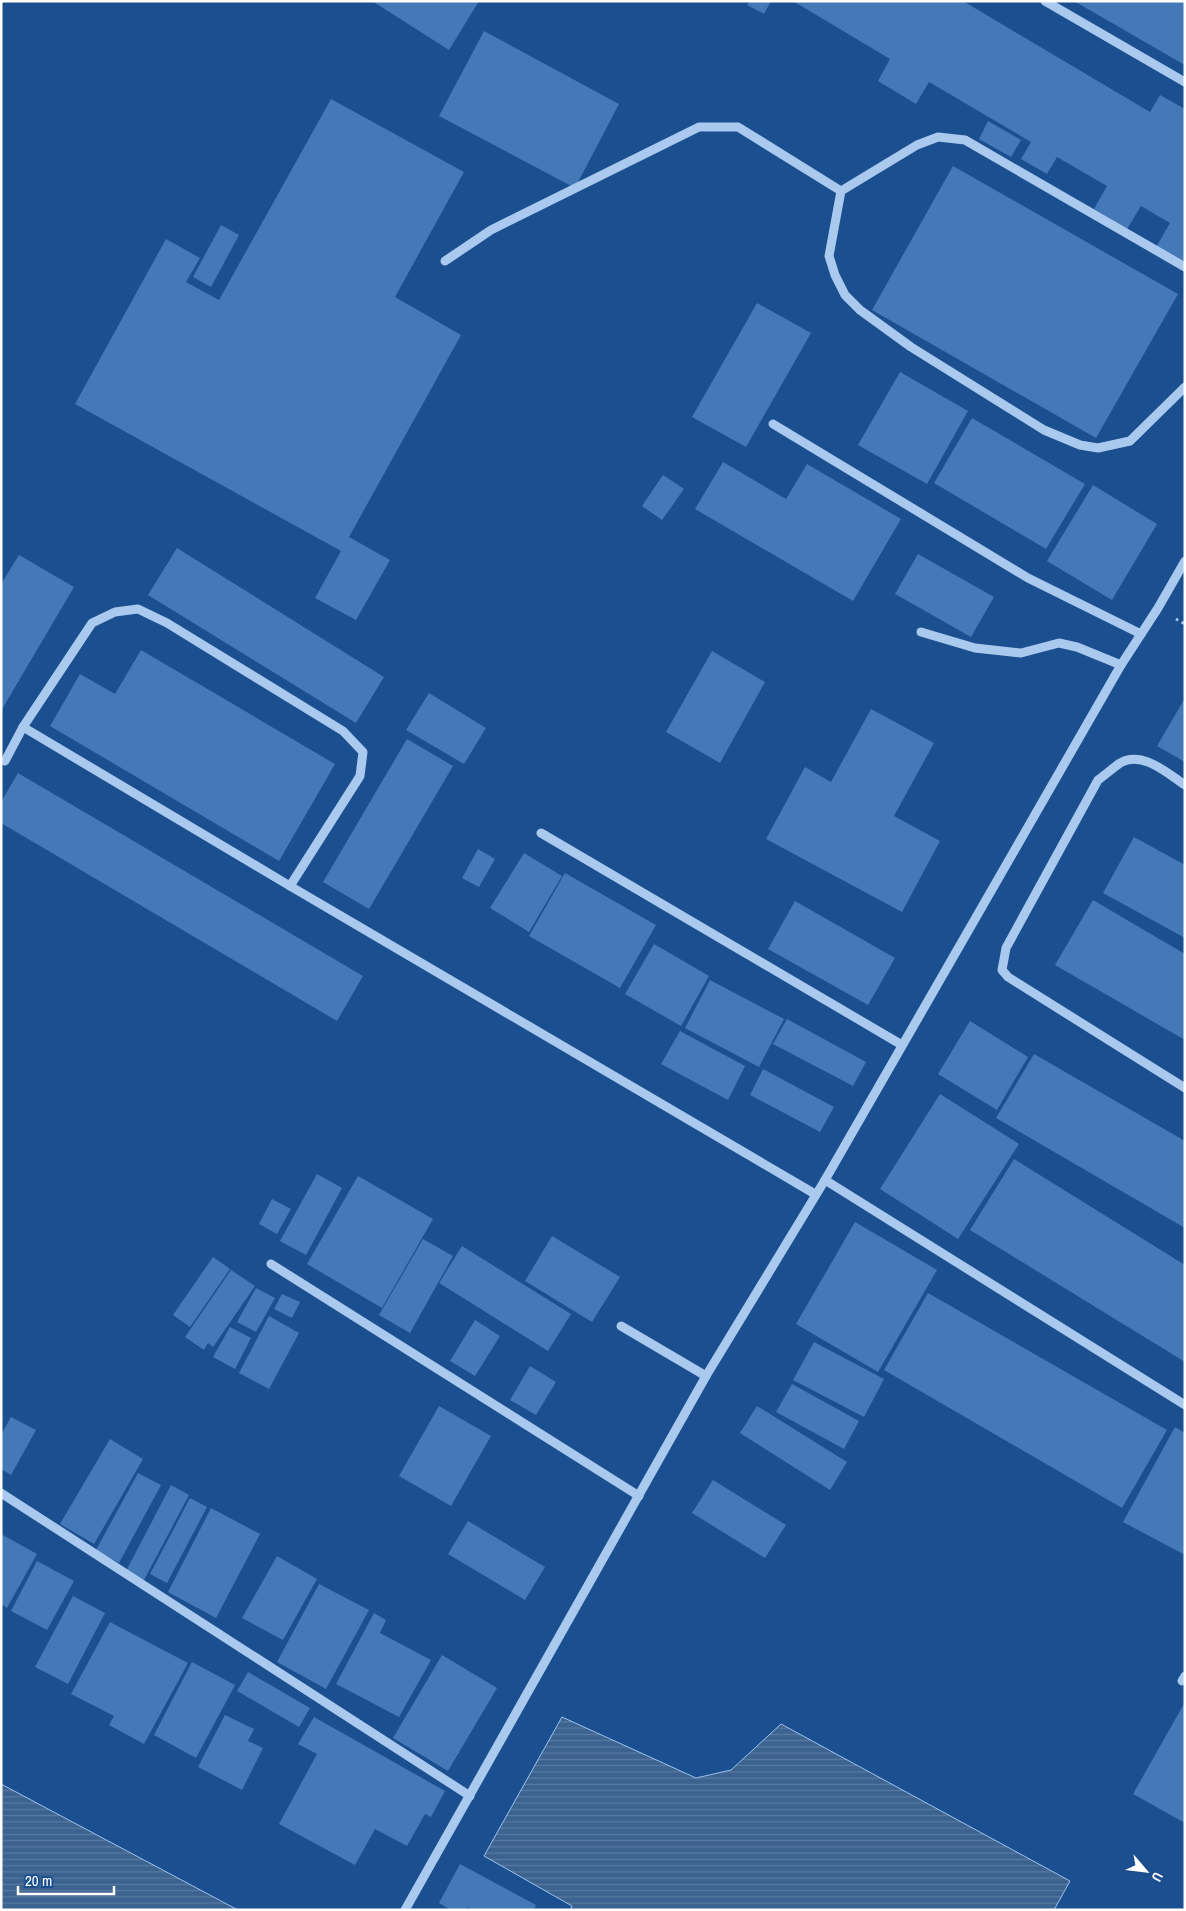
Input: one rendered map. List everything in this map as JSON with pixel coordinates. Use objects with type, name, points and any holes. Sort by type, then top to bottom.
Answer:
[{"type":"street","points":[[1044,1],[1185,82]]},
{"type":"street","points":[[445,261],[491,230],[699,127],[738,127],[841,191]]},
{"type":"street","points":[[1185,267],[965,140],[938,137],[917,145],[841,191],[829,256],[835,276],[845,295],[860,310],[911,347],[1044,430],[1080,446],[1098,448],[1130,441],[1185,387]]},
{"type":"street","points":[[773,424],[1028,578],[1142,634]]},
{"type":"street","points":[[405,1910],[706,1376],[825,1180],[1121,665],[1142,634],[1185,561]]},
{"type":"street","points":[[5,761],[23,727],[92,623],[115,612],[138,609],[168,623],[343,731],[363,752],[360,776],[290,886]]},
{"type":"street","points":[[921,632],[975,648],[1020,653],[1059,643],[1121,665]]},
{"type":"street","points":[[23,727],[815,1194]]},
{"type":"street","points":[[1185,785],[1163,770],[1139,759],[1122,762],[1098,780],[1006,948],[1002,970],[1008,977],[1185,1088]]},
{"type":"street","points":[[541,833],[902,1044]]},
{"type":"street","points":[[825,1180],[1185,1404]]},
{"type":"street","points":[[271,1264],[639,1496]]},
{"type":"street","points":[[621,1326],[706,1376]]},
{"type":"street","points":[[1,1493],[470,1796]]},
{"type":"water","points":[[562,1717],[696,1778],[731,1770],[781,1724],[1070,1881],[1054,1910],[570,1910],[572,1906],[484,1856]]},
{"type":"water","points":[[1,1784],[238,1910],[1,1910]]},
{"type":"building","points":[[372,1],[479,1],[449,50]]},
{"type":"building","points":[[750,1],[771,1],[764,14],[747,5]]},
{"type":"building","points":[[793,1],[963,1],[1150,112],[1160,95],[1185,109],[1185,264],[1156,247],[1170,223],[1141,206],[1127,229],[1094,209],[1107,186],[1057,157],[1047,174],[1021,159],[1031,142],[929,82],[916,104],[878,81],[890,59]]},
{"type":"building","points":[[1074,1],[1185,1],[1185,65],[1176,60]]},
{"type":"building","points":[[484,31],[619,104],[575,188],[439,116]]},
{"type":"building","points":[[331,99],[464,172],[395,297],[461,335],[349,537],[390,560],[356,620],[315,598],[341,551],[75,404],[166,239],[200,258],[186,282],[219,300]]},
{"type":"building","points":[[988,121],[1021,140],[1011,157],[979,139]]},
{"type":"building","points":[[953,166],[1178,294],[1096,438],[872,310]]},
{"type":"building","points":[[221,225],[239,235],[211,287],[193,277]]},
{"type":"building","points":[[757,303],[811,333],[746,447],[692,417]]},
{"type":"building","points":[[900,372],[968,411],[927,484],[858,445]]},
{"type":"building","points":[[972,418],[1085,484],[1046,549],[934,483]]},
{"type":"building","points":[[723,462],[786,499],[807,464],[901,519],[853,601],[695,509]]},
{"type":"building","points":[[663,475],[684,489],[662,520],[642,506]]},
{"type":"building","points":[[1093,485],[1157,524],[1112,600],[1047,561]]},
{"type":"building","points":[[177,548],[384,677],[356,723],[148,595]]},
{"type":"building","points":[[918,554],[994,597],[971,637],[895,594]]},
{"type":"building","points":[[19,555],[74,587],[1,711],[1,584]]},
{"type":"building","points":[[141,650],[335,764],[279,861],[50,726],[80,674],[115,694]]},
{"type":"building","points":[[712,651],[765,682],[720,763],[666,732]]},
{"type":"building","points":[[429,693],[486,728],[464,764],[406,730]]},
{"type":"building","points":[[1185,698],[1185,762],[1157,746]]},
{"type":"building","points":[[871,709],[934,743],[894,816],[940,841],[902,912],[766,839],[805,767],[831,782]]},
{"type":"building","points":[[407,739],[453,766],[369,909],[323,882]]},
{"type":"building","points":[[18,773],[363,976],[337,1021],[1,823],[1,802]]},
{"type":"building","points":[[1134,837],[1185,865],[1185,938],[1103,893]]},
{"type":"building","points":[[478,849],[495,859],[479,887],[462,878]]},
{"type":"building","points":[[524,853],[562,876],[529,932],[490,908]]},
{"type":"building","points":[[565,873],[656,925],[620,988],[529,936]]},
{"type":"building","points":[[1093,900],[1185,954],[1185,1040],[1055,965]]},
{"type":"building","points":[[795,901],[895,958],[868,1005],[768,949]]},
{"type":"building","points":[[654,944],[709,976],[681,1026],[625,994]]},
{"type":"building","points":[[710,980],[784,1019],[759,1067],[685,1028]]},
{"type":"building","points":[[787,1019],[866,1062],[853,1086],[773,1044]]},
{"type":"building","points":[[970,1021],[1028,1057],[997,1110],[938,1074]]},
{"type":"building","points":[[680,1031],[745,1066],[728,1100],[661,1064]]},
{"type":"building","points":[[1034,1054],[1185,1141],[1185,1228],[996,1118]]},
{"type":"building","points":[[763,1069],[834,1107],[820,1132],[750,1095]]},
{"type":"building","points":[[940,1094],[1019,1144],[958,1239],[880,1189]]},
{"type":"building","points":[[1014,1159],[1185,1265],[1185,1362],[970,1230]]},
{"type":"building","points":[[317,1174],[342,1188],[306,1255],[280,1241]]},
{"type":"building","points":[[358,1176],[433,1219],[382,1308],[307,1264]]},
{"type":"building","points":[[272,1199],[291,1209],[277,1234],[259,1224]]},
{"type":"building","points":[[855,1222],[937,1270],[878,1372],[796,1324]]},
{"type":"building","points":[[552,1236],[620,1277],[592,1322],[525,1281]]},
{"type":"building","points":[[423,1239],[453,1256],[410,1333],[379,1315]]},
{"type":"building","points":[[462,1246],[571,1314],[548,1351],[439,1283]]},
{"type":"building","points":[[213,1257],[230,1269],[190,1327],[173,1315]]},
{"type":"building","points":[[231,1270],[255,1286],[213,1347],[208,1343],[204,1350],[185,1337]]},
{"type":"building","points":[[256,1288],[275,1298],[256,1332],[237,1322]]},
{"type":"building","points":[[928,1293],[1167,1430],[1122,1508],[884,1370]]},
{"type":"building","points":[[282,1294],[300,1302],[292,1318],[274,1309]]},
{"type":"building","points":[[269,1316],[299,1333],[269,1389],[239,1373]]},
{"type":"building","points":[[475,1320],[500,1336],[475,1376],[450,1361]]},
{"type":"building","points":[[230,1327],[251,1338],[235,1369],[213,1357]]},
{"type":"building","points":[[814,1342],[884,1379],[864,1417],[793,1380]]},
{"type":"building","points":[[530,1366],[556,1382],[536,1415],[510,1400]]},
{"type":"building","points":[[792,1384],[859,1421],[844,1449],[776,1412]]},
{"type":"building","points":[[439,1406],[491,1436],[451,1506],[399,1476]]},
{"type":"building","points":[[757,1406],[847,1462],[830,1490],[740,1433]]},
{"type":"building","points":[[11,1417],[36,1430],[11,1475],[1,1469],[1,1435]]},
{"type":"building","points":[[1175,1427],[1185,1433],[1185,1555],[1123,1522]]},
{"type":"building","points":[[110,1439],[143,1459],[94,1544],[60,1524]]},
{"type":"building","points":[[138,1473],[161,1485],[119,1563],[96,1550]]},
{"type":"building","points":[[713,1480],[786,1525],[765,1558],[692,1513]]},
{"type":"building","points":[[171,1485],[189,1495],[144,1580],[126,1571]]},
{"type":"building","points":[[190,1498],[207,1507],[167,1583],[150,1574]]},
{"type":"building","points":[[211,1508],[260,1534],[216,1618],[168,1592]]},
{"type":"building","points":[[468,1521],[545,1567],[525,1600],[448,1554]]},
{"type":"building","points":[[1,1534],[37,1554],[7,1608],[1,1604]]},
{"type":"building","points":[[277,1556],[317,1579],[283,1640],[242,1618]]},
{"type":"building","points":[[37,1561],[74,1581],[47,1630],[11,1611]]},
{"type":"building","points":[[319,1584],[369,1610],[326,1689],[277,1662]]},
{"type":"building","points":[[73,1596],[105,1613],[68,1684],[35,1667]]},
{"type":"building","points":[[374,1613],[386,1620],[380,1633],[431,1660],[399,1717],[336,1684]]},
{"type":"building","points":[[110,1622],[188,1663],[144,1744],[109,1725],[114,1716],[71,1694]]},
{"type":"building","points":[[442,1655],[497,1688],[448,1771],[393,1738]]},
{"type":"building","points":[[192,1662],[235,1685],[196,1758],[154,1735]]},
{"type":"building","points":[[248,1672],[310,1708],[299,1727],[237,1691]]},
{"type":"building","points":[[1185,1702],[1185,1823],[1133,1794]]},
{"type":"building","points":[[225,1715],[254,1729],[248,1741],[263,1748],[242,1790],[198,1767]]},
{"type":"building","points":[[314,1717],[445,1791],[431,1817],[425,1814],[407,1846],[375,1829],[355,1865],[279,1824],[317,1754],[298,1744]]},
{"type":"building","points":[[460,1864],[536,1905],[534,1910],[471,1910],[467,1907],[466,1910],[451,1910],[439,1903]]}]
